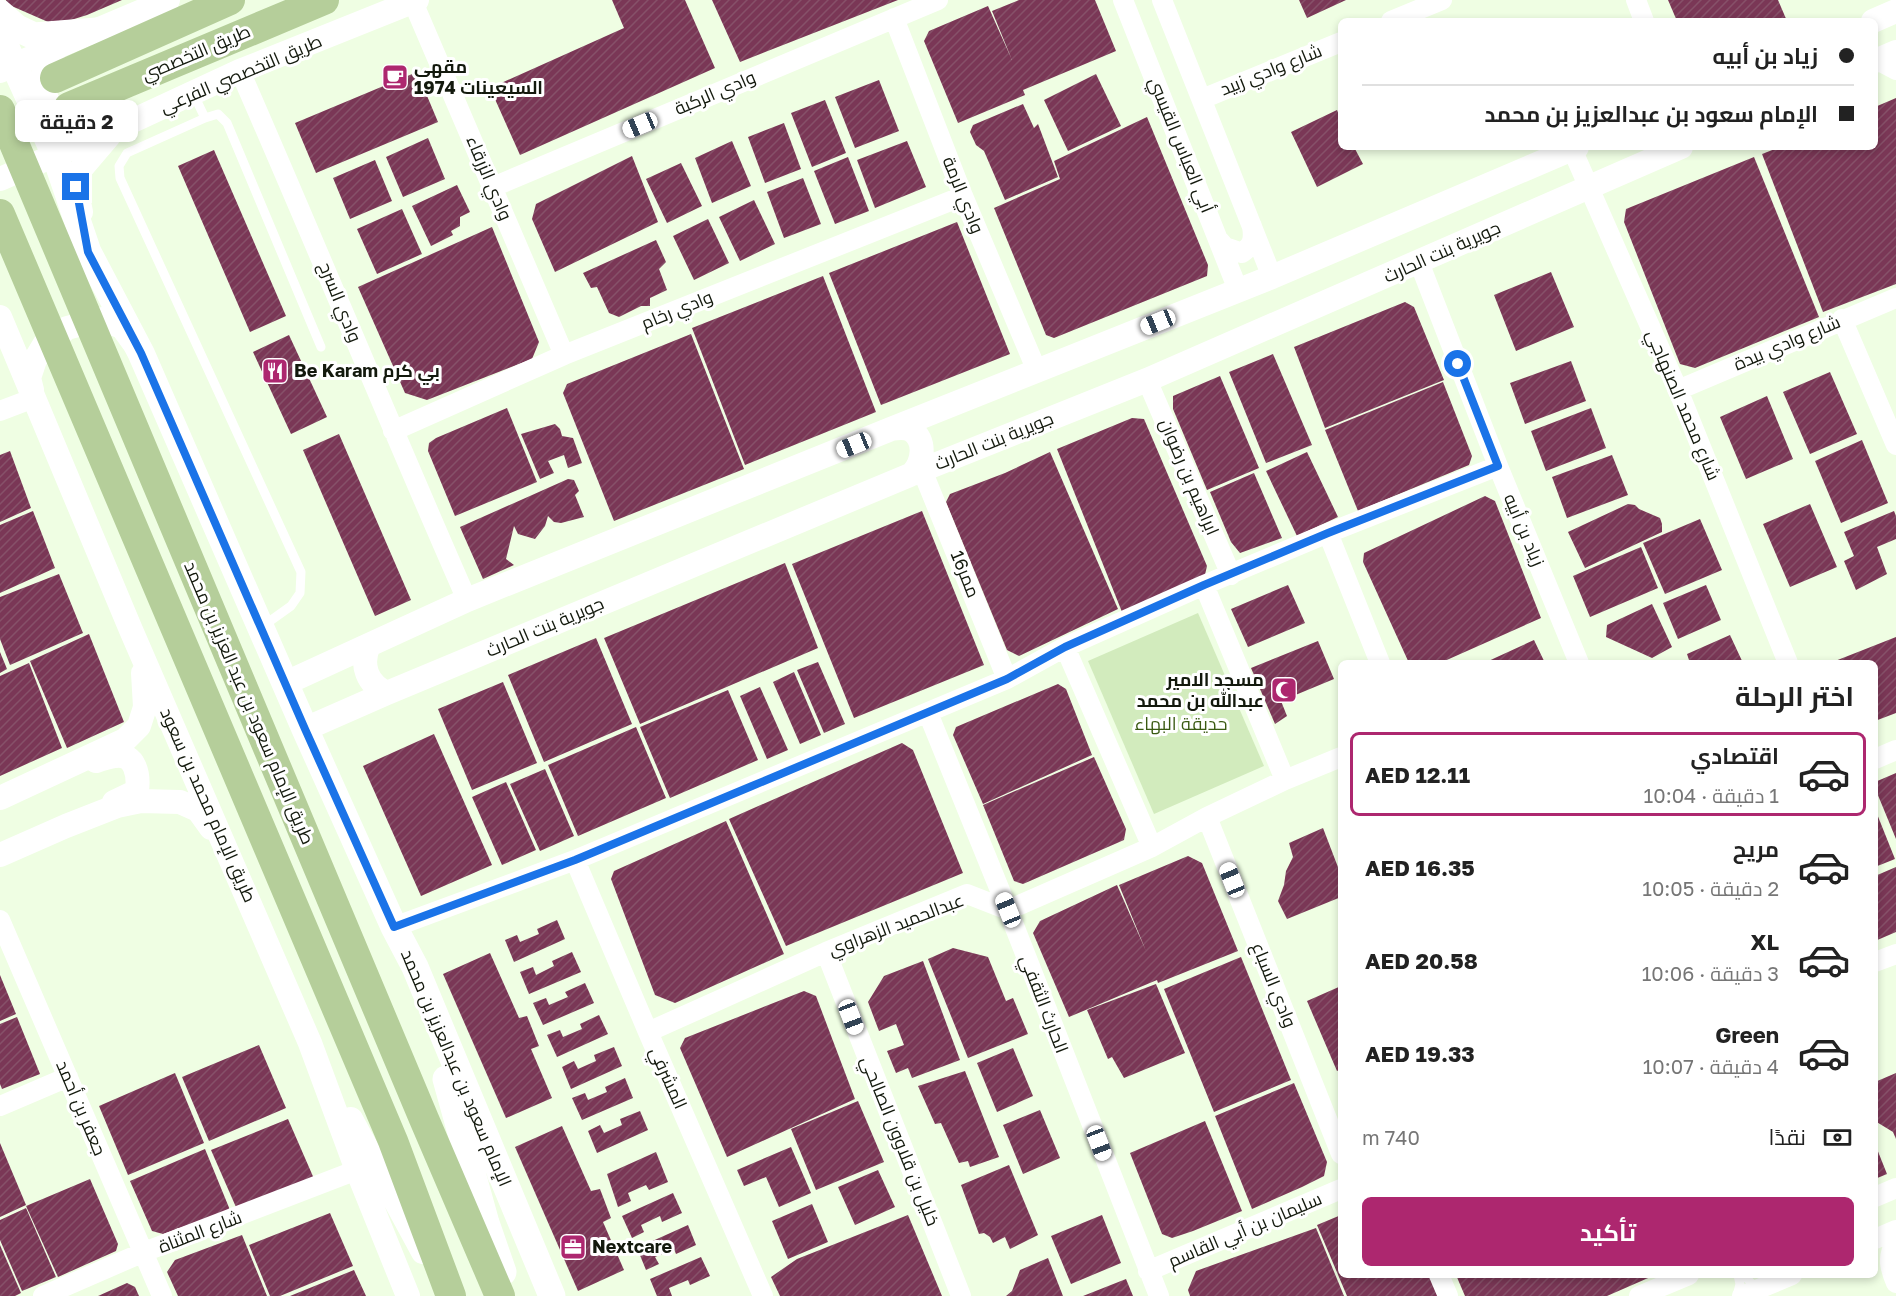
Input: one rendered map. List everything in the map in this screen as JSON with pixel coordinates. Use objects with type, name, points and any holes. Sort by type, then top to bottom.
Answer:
[{"type":"main road","name":"طريق التخصصي","points":[[55,78],[230,0]]},
{"type":"main road","name":"طريق التخصصي","points":[[69,106],[324,0]]},
{"type":"main road","points":[[0,13],[17,28],[34,36],[97,31]]},
{"type":"main road","name":"الإمام سعود بن عبدالعزيز بن محمد","points":[[0,34],[7,68],[55,155],[88,252],[141,353],[305,729],[394,927],[416,967],[552,1296]]},
{"type":"main road","name":"طريق الإمام سعود بن عبد العزيز بن محمد","points":[[0,110],[500,1296]]},
{"type":"main road","points":[[0,214],[393,1141],[449,1296]]},
{"type":"main road","points":[[416,967],[486,1223],[512,1296]]},
{"type":"street","points":[[7,68],[168,0]]},
{"type":"street","name":"وادي الركبة","points":[[493,187],[938,0]]},
{"type":"street","name":"أبي العباس القيسي","points":[[1123,0],[1238,290]]},
{"type":"street","name":"أبي العباس القيسي","points":[[1162,0],[1272,277]]},
{"type":"street","points":[[1396,18],[1419,4],[1442,0]]},
{"type":"street","points":[[1636,0],[1643,18]]},
{"type":"street","name":"طريق التخصصي الفرعي","points":[[0,178],[115,129],[240,71],[415,1]]},
{"type":"street","name":"وادي الزرقاء","points":[[415,1],[564,355]]},
{"type":"street","points":[[1878,19],[1896,11]]},
{"type":"street","name":"وادي الرمة","points":[[894,18],[963,196],[1037,371]]},
{"type":"street","points":[[97,31],[46,67],[42,80],[49,102],[60,121],[71,128],[87,132],[115,129]]},
{"type":"street","name":"شارع وادي زبيد","points":[[1202,99],[1338,43]]},
{"type":"street","name":"وادي السرح","points":[[240,71],[467,600]]},
{"type":"street","name":"الإمام سعود بن عبدالعزيز بن محمد","points":[[88,252],[76,187],[80,170],[115,129]]},
{"type":"street","points":[[286,682],[467,600],[1272,277],[1570,150]]},
{"type":"street","name":"شارع محمد الصنهاجي","points":[[1576,150],[1589,188],[1678,390],[1787,660]]},
{"type":"street","name":"جويرية بنت الحارث","points":[[305,729],[917,472],[1147,380],[1674,150]]},
{"type":"street","name":"وادي رخام","points":[[393,431],[564,355],[963,196]]},
{"type":"street","points":[[1218,239],[1225,247],[1242,253],[1250,247],[1254,238],[1251,224]]},
{"type":"street","name":"زياد بن أبيه","points":[[1419,262],[1498,466],[1579,660]]},
{"type":"street","name":"شارع وادي بيدة","points":[[1678,390],[1896,298]]},
{"type":"street","name":"طريق الإمام محمد بن سعود","points":[[0,317],[131,630],[310,1043],[357,1170],[408,1296]]},
{"type":"street","points":[[0,411],[34,398],[29,378],[35,360],[44,345],[67,327],[102,319],[122,327],[141,353]]},
{"type":"street","points":[[1842,319],[1896,446]]},
{"type":"street","name":"ابراهيم بن رضوان","points":[[1147,380],[1231,575]]},
{"type":"street","points":[[939,410],[933,415],[927,427],[927,433],[936,448],[943,454],[955,457]]},
{"type":"street","points":[[891,429],[911,430],[920,444],[921,462],[917,472]]},
{"type":"street","points":[[394,927],[575,860],[1007,679],[1065,647],[1204,585],[1498,466]]},
{"type":"street","name":"ممر16","points":[[917,472],[1007,679]]},
{"type":"street","points":[[1328,533],[1379,660]]},
{"type":"street","points":[[1204,585],[1285,780]]},
{"type":"street","points":[[0,798],[125,740],[139,726],[145,707],[142,669],[131,630]]},
{"type":"street","points":[[369,645],[365,661],[368,674],[378,689],[387,693]]},
{"type":"street","points":[[1065,647],[1152,847]]},
{"type":"street","name":"الحارث الثقفي","points":[[928,712],[1159,1296]]},
{"type":"street","points":[[1878,758],[1896,750]]},
{"type":"street","points":[[50,775],[117,755],[127,758],[135,766],[138,778],[137,791],[66,826]]},
{"type":"street","points":[[1008,910],[1152,847],[1207,817],[1285,780],[1338,758]]},
{"type":"street","points":[[0,855],[117,806],[141,801],[180,802],[198,810],[229,852]]},
{"type":"street","name":"وادي السباع","points":[[1207,817],[1338,1146]]},
{"type":"street","name":"المشرفي","points":[[575,860],[763,1296]]},
{"type":"street","name":"عبدالحميد الزهراوي","points":[[648,1032],[826,952],[967,894],[1008,910]]},
{"type":"street","name":"جعفر بن أحمد","points":[[0,920],[162,1296]]},
{"type":"street","name":"خليل بن قلاوون الصالحي","points":[[826,952],[961,1296]]},
{"type":"street","points":[[1878,961],[1896,954]]},
{"type":"street","points":[[310,1043],[449,1296]]},
{"type":"street","points":[[0,1106],[68,1077]]},
{"type":"street","name":"شارع المثناة","points":[[43,1296],[144,1252],[357,1170]]},
{"type":"street","points":[[1878,1196],[1896,1188]]},
{"type":"street","name":"سليمان بن أبي القاسم","points":[[1148,1271],[1338,1190]]},
{"type":"street","points":[[1878,1238],[1896,1230]]},
{"type":"street","points":[[1896,1243],[1891,1251],[1889,1262],[1896,1283]]},
{"type":"street","points":[[1440,1278],[1448,1296]]},
{"type":"street","points":[[1639,1296],[1682,1278]]},
{"type":"street","points":[[1749,1287],[1781,1278]]},
{"type":"lane","points":[[193,93],[205,118]]},
{"type":"lane","points":[[261,627],[291,606],[300,593],[301,572],[120,178],[119,166],[127,153],[218,114],[227,123],[321,346]]},
{"type":"lane","points":[[1737,1296],[1740,1284],[1739,1278]]},
{"type":"green space","name":"حديقة البهاء","points":[[1198,613],[1264,766],[1154,814],[1088,661]]},
{"type":"building","points":[[6,0],[122,0],[87,15],[55,25],[7,4]]},
{"type":"building","points":[[612,0],[685,0],[715,68],[520,155],[490,88],[624,28]]},
{"type":"building","points":[[712,0],[898,0],[740,62]]},
{"type":"building","points":[[1019,0],[1095,0],[1116,51],[1023,90],[1025,95],[958,123],[924,41],[929,31],[988,6],[1012,60],[992,11]]},
{"type":"building","points":[[1299,0],[1346,0],[1307,18]]},
{"type":"building","points":[[1668,0],[1778,0],[1786,18],[1676,18]]},
{"type":"building","points":[[417,72],[438,122],[316,173],[295,123]]},
{"type":"building","points":[[1096,74],[1121,126],[1068,151],[1044,100]]},
{"type":"building","points":[[879,80],[899,131],[855,148],[835,97]]},
{"type":"building","points":[[1896,98],[1896,284],[1823,312],[1762,154],[1772,150],[1878,150],[1878,106]]},
{"type":"building","points":[[825,100],[846,153],[812,167],[791,113]]},
{"type":"building","points":[[1023,104],[1034,128],[1038,124],[1058,177],[1005,200],[984,151],[976,145],[970,132],[973,125]]},
{"type":"building","points":[[1337,110],[1338,150],[1356,150],[1363,164],[1317,187],[1291,132]]},
{"type":"building","points":[[1147,117],[1208,265],[1207,276],[1054,338],[1046,335],[994,208],[1060,179],[1054,161]]},
{"type":"building","points":[[784,123],[801,169],[765,183],[748,137]]},
{"type":"building","points":[[428,138],[445,179],[403,197],[386,157]]},
{"type":"building","points":[[732,141],[751,186],[712,203],[695,158]]},
{"type":"building","points":[[907,141],[926,187],[875,208],[857,160]]},
{"type":"building","points":[[214,150],[286,316],[250,332],[178,166]]},
{"type":"building","points":[[632,156],[658,222],[555,272],[532,219],[536,204]]},
{"type":"building","points":[[848,157],[869,211],[835,224],[814,171]]},
{"type":"building","points":[[1754,157],[1819,317],[1695,368],[1680,364],[1624,222],[1626,209]]},
{"type":"building","points":[[375,160],[392,201],[350,219],[333,178]]},
{"type":"building","points":[[681,163],[702,206],[667,223],[646,179]]},
{"type":"building","points":[[803,178],[821,224],[784,238],[767,192]]},
{"type":"building","points":[[457,185],[470,212],[460,217],[460,226],[451,231],[453,235],[431,246],[412,206]]},
{"type":"building","points":[[754,200],[775,244],[740,261],[719,217]]},
{"type":"building","points":[[402,209],[422,254],[377,274],[357,229]]},
{"type":"building","points":[[708,219],[729,263],[694,280],[673,236]]},
{"type":"building","points":[[957,222],[1010,354],[881,405],[829,273]]},
{"type":"building","points":[[492,227],[539,342],[532,359],[427,400],[405,393],[358,287]]},
{"type":"building","points":[[656,240],[666,262],[659,269],[667,290],[650,298],[650,306],[641,306],[619,317],[609,313],[597,287],[591,288],[583,273]]},
{"type":"building","points":[[1551,272],[1574,327],[1516,351],[1494,295]]},
{"type":"building","points":[[823,276],[876,412],[745,465],[692,328]]},
{"type":"building","points":[[1405,302],[1414,307],[1444,380],[1325,428],[1294,347]]},
{"type":"building","points":[[691,334],[744,469],[614,521],[563,393],[567,384]]},
{"type":"building","points":[[289,335],[327,417],[291,434],[253,352]]},
{"type":"building","points":[[1273,354],[1312,445],[1266,463],[1229,372]]},
{"type":"building","points":[[1571,361],[1586,401],[1525,424],[1510,383]]},
{"type":"building","points":[[1830,372],[1857,434],[1810,454],[1783,392]]},
{"type":"building","points":[[1220,376],[1259,468],[1207,490],[1173,409],[1173,396]]},
{"type":"building","points":[[1443,382],[1472,456],[1469,465],[1358,511],[1325,430]]},
{"type":"building","points":[[1767,396],[1793,459],[1746,479],[1720,417]]},
{"type":"building","points":[[507,408],[537,482],[455,516],[428,451],[429,443]]},
{"type":"building","points":[[1591,408],[1606,448],[1546,471],[1531,431]]},
{"type":"building","points":[[1132,418],[1144,419],[1207,566],[1204,579],[1122,612],[1057,449]]},
{"type":"building","points":[[555,424],[562,436],[573,438],[582,463],[568,468],[564,455],[548,461],[554,473],[540,479],[521,434]]},
{"type":"building","points":[[339,434],[411,600],[375,616],[303,450]]},
{"type":"building","points":[[1862,440],[1888,503],[1841,523],[1815,461]]},
{"type":"building","points":[[10,451],[31,508],[0,522],[0,455]]},
{"type":"building","points":[[1050,452],[1118,609],[1019,656],[1007,650],[946,502],[950,494],[1005,473]]},
{"type":"building","points":[[1307,452],[1338,517],[1297,536],[1266,471]]},
{"type":"building","points":[[1612,455],[1628,495],[1567,518],[1552,477]]},
{"type":"building","points":[[1254,473],[1282,538],[1240,553],[1231,542],[1210,492]]},
{"type":"building","points":[[568,479],[574,480],[579,491],[575,495],[584,517],[561,523],[554,522],[548,516],[545,526],[535,539],[518,534],[514,526],[506,559],[514,565],[483,579],[460,527]]},
{"type":"building","points":[[1485,496],[1495,501],[1541,618],[1447,660],[1408,660],[1363,562],[1364,553]]},
{"type":"building","points":[[1628,504],[1635,505],[1660,518],[1662,532],[1585,568],[1568,532]]},
{"type":"building","points":[[1810,504],[1837,567],[1790,587],[1763,524]]},
{"type":"building","points":[[33,511],[55,568],[0,593],[0,525]]},
{"type":"building","points":[[922,511],[984,665],[854,718],[792,564]]},
{"type":"building","points":[[1894,511],[1896,539],[1877,547],[1887,574],[1856,590],[1844,561],[1854,556],[1844,532]]},
{"type":"building","points":[[1700,519],[1722,570],[1665,594],[1643,543]]},
{"type":"building","points":[[1641,547],[1658,588],[1590,617],[1573,576]]},
{"type":"building","points":[[785,563],[818,648],[640,724],[604,638]]},
{"type":"building","points":[[59,574],[83,633],[10,665],[0,639],[0,597]]},
{"type":"building","points":[[1288,585],[1305,623],[1248,647],[1231,609]]},
{"type":"building","points":[[1706,585],[1721,620],[1678,639],[1663,603]]},
{"type":"building","points":[[1652,604],[1672,647],[1652,658],[1606,637],[1607,625]]},
{"type":"building","points":[[89,634],[124,722],[67,748],[30,661]]},
{"type":"building","points":[[1730,635],[1742,660],[1689,660],[1687,654]]},
{"type":"building","points":[[1896,637],[1896,713],[1878,720],[1878,660],[1838,660]]},
{"type":"building","points":[[596,638],[632,724],[544,762],[508,675]]},
{"type":"building","points":[[1534,640],[1544,660],[1491,660]]},
{"type":"building","name":"مسجد الامير عبدالله بن محمد","points":[[1318,641],[1334,679],[1281,701],[1287,716],[1275,724],[1251,668]]},
{"type":"building","points":[[0,652],[7,669],[0,673]]},
{"type":"building","points":[[818,662],[845,724],[824,733],[797,670]]},
{"type":"building","points":[[29,663],[62,748],[0,776],[0,676]]},
{"type":"building","points":[[794,672],[821,735],[800,744],[773,682]]},
{"type":"building","points":[[503,682],[537,763],[472,790],[438,709]]},
{"type":"building","points":[[1058,684],[1066,689],[1092,755],[983,804],[953,735],[956,727]]},
{"type":"building","points":[[760,687],[788,750],[767,759],[740,696]]},
{"type":"building","points":[[728,690],[758,760],[670,798],[640,727]]},
{"type":"building","points":[[636,727],[666,798],[578,836],[548,765]]},
{"type":"building","points":[[434,734],[492,865],[421,896],[363,766]]},
{"type":"building","points":[[902,743],[913,750],[963,873],[786,946],[729,819]]},
{"type":"building","points":[[1094,757],[1126,829],[1124,840],[1023,884],[1014,881],[983,805]]},
{"type":"building","points":[[545,769],[574,836],[540,851],[510,784]]},
{"type":"building","points":[[1896,773],[1896,839],[1878,795],[1878,781]]},
{"type":"building","points":[[506,782],[536,850],[502,865],[472,797]]},
{"type":"building","points":[[1878,816],[1895,859],[1878,866]]},
{"type":"building","points":[[726,821],[784,954],[675,1003],[655,995],[611,879],[614,871]]},
{"type":"building","points":[[1323,828],[1338,867],[1338,898],[1287,919],[1278,901],[1286,871],[1293,857],[1289,843]]},
{"type":"building","points":[[1188,856],[1202,863],[1238,951],[1158,983],[1157,980],[1069,1017],[1033,933],[1040,921],[1117,885],[1146,951],[1119,885]]},
{"type":"building","points":[[1896,867],[1896,932],[1878,940],[1878,875]]},
{"type":"building","points":[[557,920],[565,939],[514,962],[505,940],[517,935],[520,942],[539,934],[537,929]]},
{"type":"building","points":[[953,948],[988,957],[1006,1001],[1013,998],[1028,1034],[968,1058],[928,959]]},
{"type":"building","points":[[572,952],[581,972],[529,994],[520,972],[533,967],[536,975],[554,966],[552,961]]},
{"type":"building","points":[[490,953],[519,1018],[527,1016],[539,1046],[531,1049],[552,1098],[506,1118],[443,974]]},
{"type":"building","points":[[1241,957],[1291,1080],[1214,1112],[1164,989]]},
{"type":"building","points":[[923,961],[960,1060],[912,1078],[908,1068],[896,1073],[887,1051],[904,1045],[896,1024],[879,1031],[868,1002],[884,976]]},
{"type":"building","points":[[0,975],[16,1014],[0,1021]]},
{"type":"building","points":[[585,983],[594,1003],[543,1025],[533,1003],[546,998],[549,1005],[568,997],[565,992]]},
{"type":"building","points":[[1156,984],[1185,1053],[1124,1078],[1112,1057],[1108,1059],[1087,1010]]},
{"type":"building","points":[[1338,987],[1337,1071],[1307,1001]]},
{"type":"building","points":[[804,991],[816,996],[855,1099],[727,1157],[680,1048],[685,1038]]},
{"type":"building","points":[[599,1015],[608,1034],[557,1057],[547,1035],[560,1030],[563,1037],[582,1029],[580,1024]]},
{"type":"building","points":[[17,1017],[40,1074],[2,1089],[0,1084],[0,1024]]},
{"type":"building","points":[[259,1045],[286,1108],[209,1141],[182,1077]]},
{"type":"building","points":[[614,1047],[622,1066],[571,1089],[562,1067],[574,1061],[578,1069],[596,1061],[594,1055]]},
{"type":"building","points":[[1013,1048],[1033,1096],[997,1112],[977,1063]]},
{"type":"building","points":[[965,1071],[999,1157],[970,1167],[968,1161],[959,1163],[941,1123],[935,1124],[918,1086]]},
{"type":"building","points":[[175,1073],[204,1143],[128,1175],[99,1106]]},
{"type":"building","points":[[1896,1073],[1896,1139],[1893,1132],[1878,1123],[1878,1081]]},
{"type":"building","points":[[625,1078],[633,1098],[582,1120],[572,1098],[585,1093],[588,1100],[607,1092],[605,1087]]},
{"type":"building","points":[[1294,1083],[1327,1162],[1324,1176],[1252,1209],[1215,1116]]},
{"type":"building","points":[[858,1101],[884,1162],[816,1190],[791,1129]]},
{"type":"building","points":[[1040,1110],[1060,1158],[1023,1174],[1003,1125]]},
{"type":"building","points":[[640,1111],[648,1130],[597,1153],[588,1131],[600,1125],[604,1133],[622,1125],[620,1119]]},
{"type":"building","points":[[288,1119],[315,1181],[239,1214],[211,1150]]},
{"type":"building","points":[[1205,1121],[1242,1211],[1172,1238],[1162,1234],[1130,1153]]},
{"type":"building","points":[[562,1126],[591,1191],[600,1189],[611,1218],[603,1222],[624,1270],[578,1291],[515,1147]]},
{"type":"building","points":[[0,1143],[26,1205],[0,1217]]},
{"type":"building","points":[[791,1147],[811,1193],[779,1207],[766,1177],[744,1186],[737,1170]]},
{"type":"building","points":[[205,1149],[230,1210],[163,1234],[152,1231],[130,1181]]},
{"type":"building","points":[[656,1152],[668,1182],[649,1190],[646,1185],[628,1193],[631,1201],[618,1207],[607,1174]]},
{"type":"building","points":[[1878,1152],[1887,1174],[1878,1178]]},
{"type":"building","points":[[1009,1165],[1038,1235],[1010,1249],[1005,1237],[993,1243],[984,1233],[979,1234],[961,1185]]},
{"type":"building","points":[[878,1170],[895,1207],[855,1225],[838,1187]]},
{"type":"building","points":[[90,1179],[118,1244],[116,1251],[58,1277],[26,1206]]},
{"type":"building","points":[[673,1193],[682,1213],[662,1222],[660,1216],[641,1225],[644,1232],[632,1238],[622,1216]]},
{"type":"building","points":[[812,1204],[828,1242],[788,1259],[772,1221]]},
{"type":"building","points":[[26,1208],[56,1277],[22,1291],[0,1240],[0,1220]]},
{"type":"building","points":[[330,1213],[353,1266],[280,1296],[270,1296],[249,1245]]},
{"type":"building","points":[[908,1215],[942,1296],[780,1296],[771,1277],[797,1259]]},
{"type":"building","points":[[1102,1215],[1121,1263],[1071,1284],[1051,1236]]},
{"type":"building","points":[[1338,1216],[1338,1275],[1317,1225]]},
{"type":"building","points":[[688,1225],[696,1245],[676,1254],[674,1249],[655,1257],[659,1264],[646,1270],[637,1248]]},
{"type":"building","points":[[1316,1228],[1344,1296],[1190,1296],[1188,1290],[1196,1271]]},
{"type":"building","points":[[242,1235],[267,1296],[178,1296],[167,1272],[175,1260]]},
{"type":"building","points":[[0,1245],[21,1293],[15,1296],[0,1296]]},
{"type":"building","points":[[701,1257],[710,1276],[690,1285],[688,1280],[669,1288],[672,1296],[657,1296],[650,1279]]},
{"type":"building","points":[[1048,1258],[1063,1296],[1006,1296],[1012,1291],[1020,1270]]},
{"type":"building","points":[[354,1270],[366,1296],[290,1296]]},
{"type":"building","points":[[1339,1278],[1430,1278],[1438,1296],[1347,1296]]},
{"type":"building","points":[[1457,1278],[1648,1278],[1607,1296],[1465,1296]]},
{"type":"building","points":[[1126,1279],[1133,1296],[1083,1296]]},
{"type":"building","points":[[127,1283],[135,1287],[139,1296],[98,1296]]},
{"type":"place","name":"مقهى السيعينات 1974","points":[[395,77]]},
{"type":"place","name":"Be Karam بي كرم","points":[[275,371]]},
{"type":"place","name":"مسجد الامير عبدالله بن محمد","points":[[1284,690]]},
{"type":"place","name":"Nextcare","points":[[573,1247]]},
{"type":"route","points":[[76,187],[88,252],[141,353],[394,927],[575,860],[1007,679],[1065,647],[1204,585],[1498,466],[1458,364]]}]
